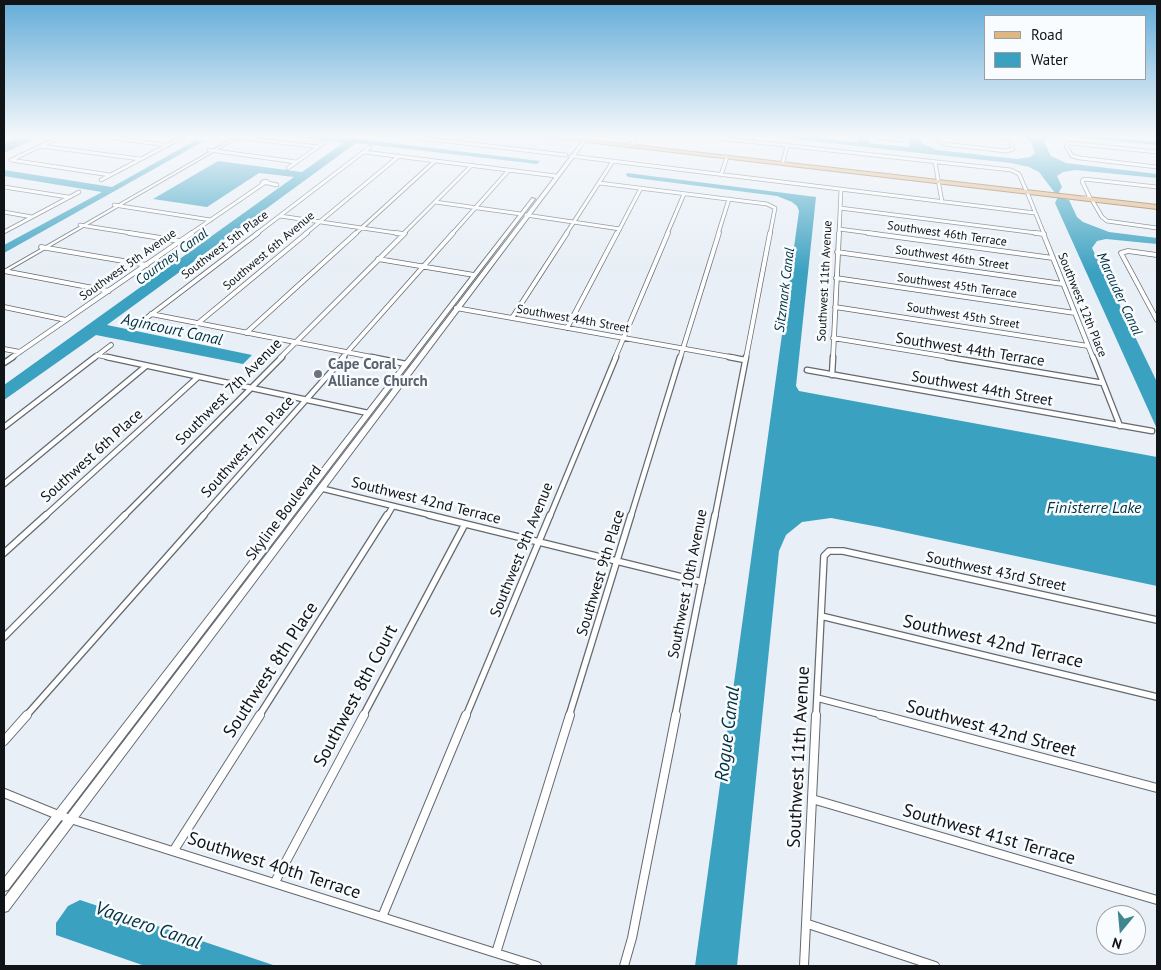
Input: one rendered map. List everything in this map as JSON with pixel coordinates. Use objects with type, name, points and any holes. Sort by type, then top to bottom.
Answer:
[{"type":"main road","points":[[940,181],[1157,206]]},
{"type":"main road","points":[[1091,198],[1157,206]]},
{"type":"street","points":[[4,271],[158,181]]},
{"type":"street","points":[[255,181],[276,185]]},
{"type":"street","name":"Southwest 5th Place","points":[[140,323],[326,181]]},
{"type":"street","name":"Southwest 6th Avenue","points":[[197,324],[369,181]]},
{"type":"street","points":[[246,333],[412,181]]},
{"type":"street","name":"Southwest 7th Avenue","points":[[4,637],[456,181]]},
{"type":"street","name":"Southwest 7th Place","points":[[4,741],[499,181]]},
{"type":"street","name":"Skyline Boulevard","points":[[4,886],[316,487],[549,181]]},
{"type":"street","points":[[775,181],[1035,213]]},
{"type":"street","points":[[938,181],[942,202]]},
{"type":"street","name":"Southwest 12th Place","points":[[1022,181],[1120,426]]},
{"type":"street","points":[[1082,181],[1102,217],[1107,221],[1157,228]]},
{"type":"street","points":[[1108,181],[1157,186]]},
{"type":"street","name":"Southwest 5th Avenue","points":[[4,363],[264,183]]},
{"type":"street","points":[[512,318],[599,183],[729,199]]},
{"type":"street","points":[[4,187],[68,198]]},
{"type":"street","points":[[567,328],[641,188]]},
{"type":"street","name":"Southwest 11th Avenue","points":[[832,374],[841,189]]},
{"type":"street","points":[[4,232],[79,192]]},
{"type":"street","name":"Southwest 9th Avenue","points":[[382,917],[684,194]]},
{"type":"street","points":[[1049,194],[1091,198]]},
{"type":"street","name":"Southwest 10th Avenue","points":[[624,966],[632,938],[773,216],[774,207],[729,199]]},
{"type":"street","name":"Southwest 9th Place","points":[[496,953],[729,199]]},
{"type":"street","points":[[435,202],[620,229]]},
{"type":"street","points":[[116,205],[212,220]]},
{"type":"street","points":[[840,208],[1044,234]]},
{"type":"street","points":[[4,212],[32,217]]},
{"type":"street","points":[[280,216],[403,234]]},
{"type":"street","points":[[4,271],[41,246],[82,225],[181,241]]},
{"type":"street","name":"Southwest 46th Terrace","points":[[839,229],[1053,258]]},
{"type":"street","points":[[41,246],[147,265]]},
{"type":"street","points":[[1157,254],[1124,251],[1122,254],[1157,320]]},
{"type":"street","name":"Southwest 46th Street","points":[[838,252],[1063,284]]},
{"type":"street","points":[[378,259],[477,275]]},
{"type":"street","points":[[4,271],[109,291]]},
{"type":"street","name":"Southwest 45th Terrace","points":[[836,278],[1075,313]]},
{"type":"street","name":"Southwest 45th Street","points":[[835,306],[1088,346]]},
{"type":"street","points":[[4,307],[66,320]]},
{"type":"street","name":"Southwest 44th Street","points":[[453,308],[745,360]]},
{"type":"street","points":[[151,314],[409,364]]},
{"type":"street","name":"Southwest 44th Terrace","points":[[833,338],[1102,383]]},
{"type":"street","points":[[4,427],[111,345]]},
{"type":"street","points":[[4,349],[20,352]]},
{"type":"street","points":[[97,355],[372,414]]},
{"type":"street","points":[[4,484],[146,366]]},
{"type":"street","name":"Southwest 44th Street","points":[[807,370],[1152,431]]},
{"type":"street","name":"Southwest 6th Place","points":[[4,553],[198,377]]},
{"type":"street","name":"Skyline Boulevard","points":[[4,907],[316,487]]},
{"type":"street","name":"Southwest 42nd Terrace","points":[[316,487],[702,582]]},
{"type":"street","name":"Southwest 8th Place","points":[[174,850],[393,506]]},
{"type":"street","name":"Southwest 8th Court","points":[[275,882],[465,524]]},
{"type":"street","name":"Southwest 11th Avenue","points":[[804,966],[808,924],[823,561],[824,556],[829,551]]},
{"type":"street","name":"Southwest 43rd Street","points":[[829,551],[843,551],[1157,620]]},
{"type":"street","name":"Southwest 42nd Terrace","points":[[821,616],[1157,697]]},
{"type":"street","name":"Southwest 42nd Street","points":[[817,698],[1157,788]]},
{"type":"street","name":"Southwest 40th Terrace","points":[[4,792],[58,815],[537,966]]},
{"type":"street","name":"Southwest 41st Terrace","points":[[812,799],[1157,900]]},
{"type":"street","points":[[808,924],[936,966]]},
{"type":"water","points":[[36,181],[76,181],[112,187],[122,181],[132,181],[4,253],[4,245],[102,192]]},
{"type":"water","points":[[183,181],[246,181],[207,207],[153,199]]},
{"type":"water","points":[[288,181],[304,181],[107,325],[252,355],[243,364],[96,335],[4,400],[4,385]]},
{"type":"water","name":"Finisterre Lake","points":[[661,181],[692,181],[816,197],[796,386],[799,391],[1157,457],[1157,586],[831,518],[802,522],[786,535],[779,551],[737,966],[695,966],[799,211],[792,202],[777,196]]},
{"type":"water","points":[[1046,181],[1059,181],[1062,187],[1059,192],[1061,198],[1069,200],[1077,217],[1083,222],[1109,232],[1157,238],[1157,244],[1106,239],[1097,241],[1092,248],[1157,382],[1157,429],[1055,203],[1058,197]]},
{"type":"water","name":"Vaquero Canal","points":[[80,900],[276,966],[145,966],[56,935],[56,923],[68,906]]},
{"type":"place","name":"Cape Coral Alliance Church","points":[[318,374]]},
{"type":"water label","name":"Courtney Canal","points":[[172,257]]},
{"type":"water label","name":"Sitzmark Canal","points":[[785,290]]},
{"type":"water label","name":"Marauder Canal","points":[[1119,294]]},
{"type":"water label","name":"Agincourt Canal","points":[[172,330]]},
{"type":"water label","name":"Rogue Canal","points":[[728,734]]}]
